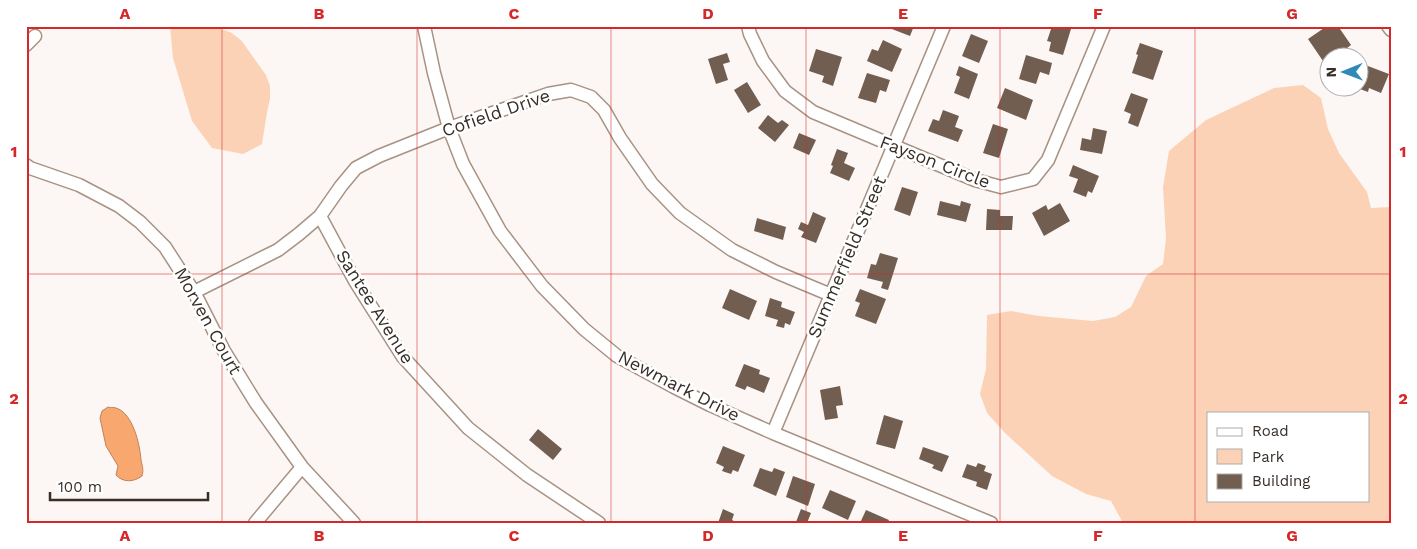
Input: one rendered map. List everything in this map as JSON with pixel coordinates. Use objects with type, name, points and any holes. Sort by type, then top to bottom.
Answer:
[{"type":"street","name":"Newmark Drive","points":[[424,26],[449,128],[463,164],[500,231],[542,286],[584,328],[617,356],[674,387],[773,432],[991,523]]},
{"type":"street","name":"Fayson Circle","points":[[748,26],[750,34],[764,61],[785,91],[813,112],[975,180],[1001,187],[1033,179],[1048,160],[1104,26]]},
{"type":"street","name":"Summerfield Street","points":[[773,432],[944,26]]},
{"type":"street","points":[[1388,26],[1391,30]]},
{"type":"street","name":"Cofield Drive","points":[[194,292],[278,250],[300,234],[320,216],[356,168],[379,156],[449,128],[548,94],[571,90],[591,96],[604,110],[620,138],[652,184],[680,213],[732,250],[776,272],[830,295]]},
{"type":"street","name":"Morven Court","points":[[26,165],[79,185],[119,206],[140,222],[165,247],[194,292],[224,351],[256,403],[302,467],[354,523]]},
{"type":"street","name":"Santee Avenue","points":[[320,216],[355,281],[403,357],[468,428],[527,475],[599,523]]},
{"type":"street","points":[[255,523],[302,467]]},
{"type":"green space","points":[[170,26],[211,26],[230,32],[241,40],[266,75],[270,86],[270,99],[262,144],[243,154],[212,148],[192,121],[173,58]]},
{"type":"green space","points":[[1303,85],[1321,98],[1328,129],[1339,153],[1367,192],[1371,208],[1391,207],[1391,523],[1123,523],[1111,501],[1086,494],[1052,476],[1005,433],[987,413],[980,394],[986,369],[987,315],[1011,311],[1039,316],[1093,321],[1115,317],[1131,307],[1146,276],[1163,264],[1166,238],[1163,187],[1169,151],[1206,120],[1274,88]]},
{"type":"shaded area","points":[[108,407],[122,411],[127,416],[134,430],[143,469],[142,476],[136,480],[125,480],[116,475],[118,466],[106,446],[100,418],[102,411]]},
{"type":"building","points":[[884,26],[914,26],[910,36]]},
{"type":"building","points":[[1052,26],[1063,26],[1071,29],[1063,55],[1049,51],[1051,42],[1047,41]]},
{"type":"building","points":[[1327,26],[1338,26],[1351,45],[1347,48],[1320,48],[1320,57],[1308,39]]},
{"type":"building","points":[[971,34],[988,41],[979,63],[962,56]]},
{"type":"building","points":[[883,40],[902,49],[892,72],[867,61],[872,49],[878,51]]},
{"type":"building","points":[[1140,43],[1163,51],[1153,80],[1132,73]]},
{"type":"building","points":[[816,49],[842,57],[833,86],[822,82],[824,76],[809,71]]},
{"type":"building","points":[[727,53],[730,62],[723,64],[728,80],[716,84],[708,59]]},
{"type":"building","points":[[1026,55],[1052,63],[1049,75],[1040,72],[1036,84],[1019,79]]},
{"type":"building","points":[[959,66],[978,74],[969,99],[954,93],[960,77],[956,75]]},
{"type":"building","points":[[1370,67],[1389,74],[1381,93],[1370,88]]},
{"type":"building","points":[[867,73],[890,80],[886,92],[880,90],[876,103],[858,98]]},
{"type":"building","points":[[747,82],[761,105],[748,113],[734,90]]},
{"type":"building","points":[[1005,88],[1033,100],[1026,120],[997,108]]},
{"type":"building","points":[[1131,93],[1148,99],[1138,127],[1128,123],[1131,114],[1124,111]]},
{"type":"building","points":[[943,110],[959,116],[955,127],[963,130],[958,142],[928,131],[933,119],[939,121]]},
{"type":"building","points":[[768,115],[778,123],[782,120],[789,125],[775,142],[758,128]]},
{"type":"building","points":[[993,124],[1008,129],[999,158],[983,153]]},
{"type":"building","points":[[1093,128],[1107,131],[1102,154],[1080,150],[1082,138],[1091,140]]},
{"type":"building","points":[[799,133],[816,140],[809,155],[793,148]]},
{"type":"building","points":[[837,149],[848,153],[844,163],[855,168],[849,181],[830,173]]},
{"type":"building","points":[[1073,165],[1099,176],[1092,193],[1088,191],[1086,197],[1073,192],[1078,179],[1069,176]]},
{"type":"building","points":[[902,187],[918,192],[910,216],[894,210]]},
{"type":"building","points":[[940,201],[960,206],[961,201],[971,204],[966,222],[937,215]]},
{"type":"building","points":[[1060,203],[1070,221],[1044,236],[1032,213],[1046,205],[1048,210]]},
{"type":"building","points":[[987,209],[1000,210],[1000,216],[1013,216],[1012,230],[986,230]]},
{"type":"building","points":[[813,212],[826,218],[816,243],[801,237],[804,232],[798,229],[801,222],[808,225]]},
{"type":"building","points":[[757,218],[786,227],[783,240],[754,231]]},
{"type":"building","points":[[880,253],[898,258],[888,290],[881,288],[883,282],[867,278],[871,264],[876,265]]},
{"type":"building","points":[[730,289],[757,301],[749,320],[722,308]]},
{"type":"building","points":[[860,289],[886,299],[876,324],[855,316],[860,303],[855,301]]},
{"type":"building","points":[[770,298],[782,302],[781,307],[795,312],[790,325],[785,323],[784,328],[776,326],[778,320],[765,316]]},
{"type":"building","points":[[744,364],[760,370],[759,374],[770,378],[764,393],[747,386],[745,390],[735,386]]},
{"type":"building","points":[[840,386],[843,405],[836,406],[838,418],[825,420],[820,390]]},
{"type":"building","points":[[884,415],[903,421],[895,449],[876,444]]},
{"type":"building","points":[[538,429],[562,449],[553,460],[529,440]]},
{"type":"building","points":[[723,446],[745,455],[738,472],[733,470],[731,474],[722,471],[724,467],[716,463]]},
{"type":"building","points":[[923,447],[949,456],[942,472],[932,468],[934,465],[919,459]]},
{"type":"building","points":[[978,463],[986,466],[984,471],[992,474],[987,490],[976,486],[977,482],[962,477],[967,464],[976,467]]},
{"type":"building","points":[[760,468],[772,472],[774,468],[785,472],[776,496],[753,486]]},
{"type":"building","points":[[793,476],[815,484],[808,506],[786,497]]},
{"type":"building","points":[[830,490],[856,501],[848,520],[822,508]]},
{"type":"building","points":[[723,509],[734,514],[732,520],[738,523],[718,523]]},
{"type":"building","points":[[801,509],[811,513],[807,523],[796,522]]},
{"type":"building","points":[[866,510],[889,520],[888,523],[860,523]]}]
